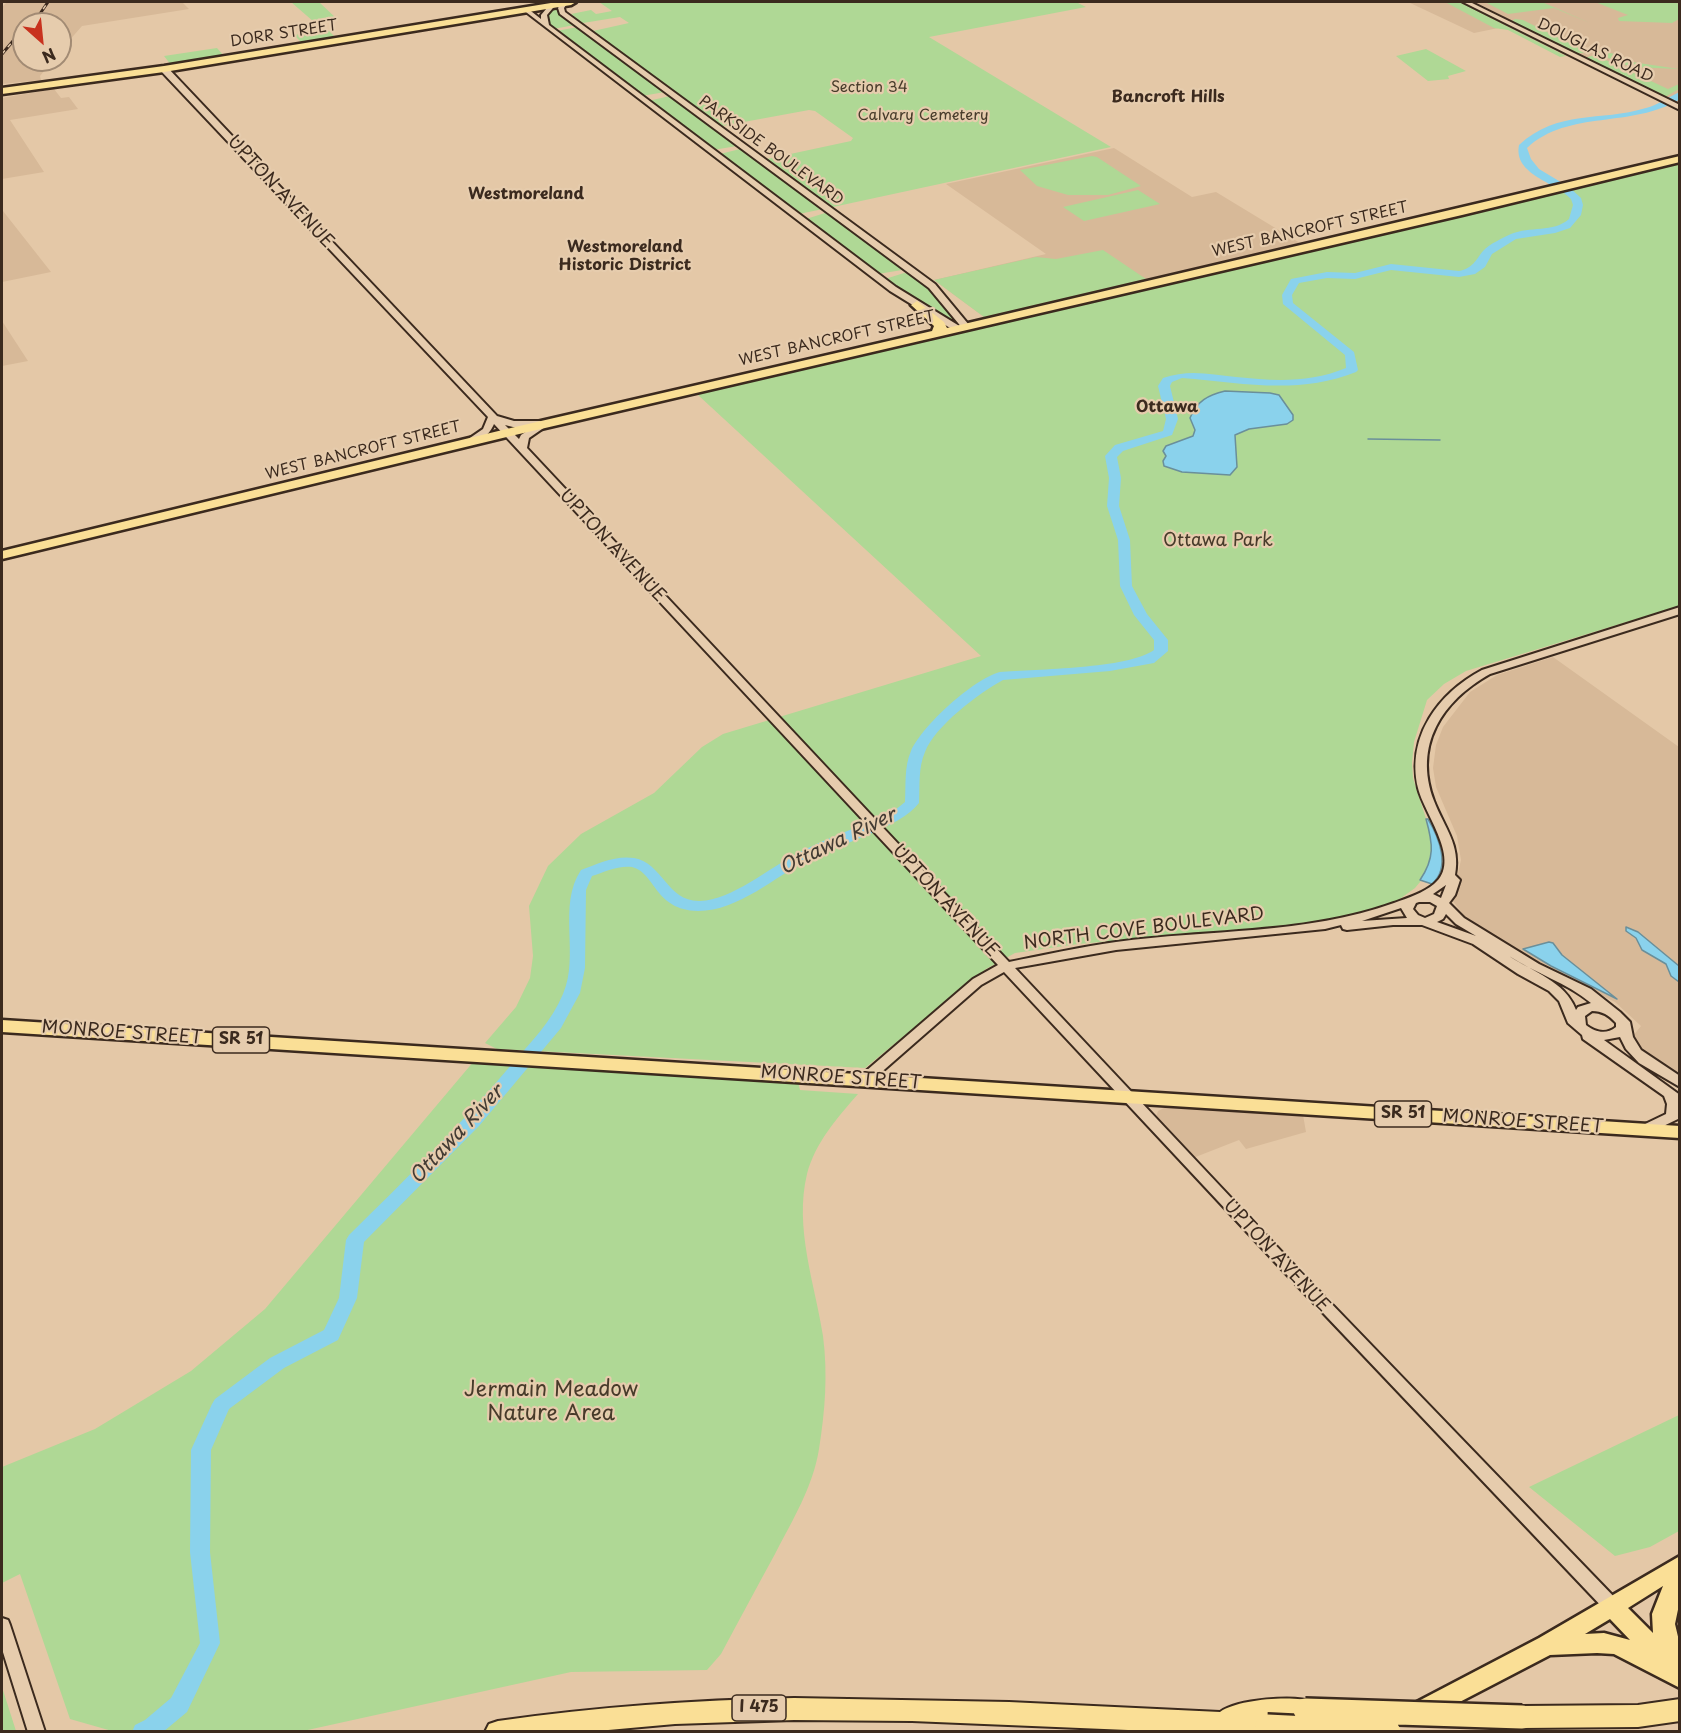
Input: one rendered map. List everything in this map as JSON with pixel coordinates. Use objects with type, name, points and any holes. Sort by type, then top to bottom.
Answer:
[{"type":"highway","name":"I 475","points":[[498,1731],[620,1715],[760,1708],[878,1709],[1389,1731]]},
{"type":"highway","points":[[1218,1722],[1249,1713],[1305,1710],[1614,1717],[1672,1711]]},
{"type":"main road","name":"DORR STREET","points":[[2,91],[164,69],[562,2]]},
{"type":"main road","name":"WEST BANCROFT STREET","points":[[2,555],[544,424],[1680,159]]},
{"type":"main road","points":[[917,305],[940,325],[941,329],[937,333]]},
{"type":"main road","name":"MONROE STREET","points":[[2,1026],[1680,1132]]},
{"type":"main road","points":[[1375,1731],[1448,1698],[1547,1645],[1680,1565]]},
{"type":"main road","points":[[1680,1578],[1666,1600],[1662,1613],[1663,1628],[1680,1676]]},
{"type":"main road","name":"UPTON AVENUE","points":[[1612,1606],[1680,1676]]},
{"type":"main road","points":[[1547,1645],[1605,1643],[1640,1655],[1680,1676]]},
{"type":"street","name":"PARKSIDE BOULEVARD","points":[[562,2],[561,12],[667,94],[932,286],[962,328]]},
{"type":"street","points":[[553,28],[544,15],[562,2]]},
{"type":"street","name":"DOUGLAS ROAD","points":[[1466,2],[1680,108]]},
{"type":"street","name":"PARKSIDE BOULEVARD","points":[[525,9],[917,305],[962,328]]},
{"type":"street","points":[[569,27],[579,26]]},
{"type":"street","name":"UPTON AVENUE","points":[[164,69],[890,842],[1126,1097],[1389,1376],[1612,1606]]},
{"type":"street","points":[[642,99],[653,97]]},
{"type":"street","points":[[470,442],[487,430],[492,418],[513,424],[544,424]]},
{"type":"street","points":[[522,450],[524,437],[544,424]]},
{"type":"street","points":[[1423,921],[1439,916],[1442,904],[1449,895],[1454,880],[1449,876],[1451,859],[1449,844],[1427,798],[1421,769],[1423,746],[1436,715],[1455,691],[1473,678],[1496,668],[1680,610]]},
{"type":"street","name":"NORTH COVE BOULEVARD","points":[[864,1080],[977,982],[1006,966],[1116,946],[1325,925],[1374,914],[1413,899],[1434,890],[1449,876]]},
{"type":"street","points":[[1646,1129],[1674,1116],[1674,1097],[1592,1039],[1573,1020],[1565,999],[1554,988],[1522,971],[1477,941],[1423,921],[1408,912],[1407,907],[1413,899],[1429,897],[1442,904],[1463,922],[1534,967],[1592,996],[1619,1017],[1625,1025],[1626,1040],[1631,1049],[1680,1083]]},
{"type":"street","name":"NORTH COVE BOULEVARD","points":[[1325,925],[1351,926],[1423,921]]},
{"type":"street","points":[[1608,1010],[1595,1007],[1584,1009],[1577,1015],[1580,1026],[1594,1035],[1608,1036],[1618,1032],[1622,1022]]},
{"type":"street","points":[[2,1625],[37,1731]]},
{"type":"shaded area","points":[[7,2],[182,2],[189,9],[82,26],[72,37],[72,12],[12,12],[12,72],[43,72],[40,76],[41,80],[2,84],[2,7]]},
{"type":"shaded area","points":[[1408,2],[1679,2],[1679,104],[1518,24],[1474,33]]},
{"type":"shaded area","points":[[54,89],[61,98],[69,97],[78,109],[10,120],[44,172],[2,179],[2,98]]},
{"type":"shaded area","points":[[1114,148],[1192,197],[1216,192],[1300,243],[984,317],[934,280],[1046,254],[946,184]]},
{"type":"shaded area","points":[[3,211],[51,272],[2,282]]},
{"type":"shaded area","points":[[2,321],[28,361],[2,366]]},
{"type":"shaded area","points":[[1553,657],[1679,747],[1679,1077],[1640,1051],[1633,1036],[1641,1026],[1615,1002],[1538,964],[1466,918],[1452,900],[1461,860],[1457,836],[1436,787],[1433,768],[1436,745],[1443,727],[1470,692],[1497,675]]},
{"type":"shaded area","points":[[1166,1107],[1303,1115],[1306,1132],[1246,1149],[1239,1140],[1193,1158],[1156,1117],[1158,1111]]},
{"type":"green space","points":[[291,2],[319,2],[337,19],[314,22]]},
{"type":"green space","name":"Calvary Cemetery","points":[[599,2],[1076,2],[1086,7],[929,37],[1111,147],[833,207],[767,159],[851,141],[853,138],[815,111],[809,110],[722,126],[593,31],[629,23],[620,17],[583,23],[571,14],[591,10],[596,14],[612,11]]},
{"type":"green space","points":[[1445,2],[1459,2],[1566,56],[1560,57],[1508,30],[1494,28]]},
{"type":"green space","points":[[1485,2],[1542,2],[1590,23],[1554,8],[1508,14]]},
{"type":"green space","points":[[1595,2],[1674,2],[1679,4],[1679,19],[1672,23],[1619,21],[1618,18],[1628,15]]},
{"type":"green space","points":[[553,7],[557,7],[558,12],[575,25],[553,29],[546,18]]},
{"type":"green space","points":[[1523,20],[1587,52],[1576,54],[1512,21]]},
{"type":"green space","points":[[578,27],[665,92],[642,96],[556,31]]},
{"type":"green space","points":[[328,30],[336,38],[302,43],[294,35]]},
{"type":"green space","points":[[217,48],[224,56],[171,65],[164,56]]},
{"type":"green space","points":[[1426,49],[1466,71],[1448,76],[1449,79],[1428,81],[1396,56]]},
{"type":"green space","points":[[1598,51],[1621,55],[1632,62],[1679,69],[1631,67],[1598,54]]},
{"type":"green space","points":[[1595,55],[1668,89],[1679,84],[1679,89],[1665,97],[1584,58]]},
{"type":"green space","points":[[670,96],[737,146],[713,150],[648,101]]},
{"type":"green space","points":[[740,149],[823,209],[799,214],[720,154]]},
{"type":"green space","points":[[1092,156],[1141,186],[1108,195],[1068,195],[1037,186],[1020,170]]},
{"type":"green space","name":"Ottawa Park","points":[[1679,163],[1679,606],[1466,671],[1444,684],[1427,700],[1414,742],[1412,763],[1413,778],[1435,847],[1425,876],[1415,888],[1397,901],[1369,912],[1302,924],[1078,944],[1015,953],[986,969],[865,1068],[497,1049],[485,1043],[516,1007],[530,978],[533,956],[529,906],[548,866],[581,834],[654,793],[702,747],[723,734],[981,656],[698,395],[699,393]]},
{"type":"green space","points":[[1138,190],[1160,204],[1084,221],[1063,207]]},
{"type":"green space","points":[[825,213],[830,214],[902,270],[878,274],[806,219]]},
{"type":"green space","points":[[1103,250],[1146,279],[984,317],[934,280],[1036,257],[1056,259]]},
{"type":"green space","points":[[904,273],[927,285],[957,323],[885,279]]},
{"type":"green space","name":"Jermain Meadow Nature Area","points":[[474,1061],[798,1082],[800,1090],[858,1094],[835,1122],[815,1152],[807,1174],[804,1194],[804,1235],[823,1336],[826,1379],[816,1463],[795,1516],[721,1654],[707,1670],[571,1672],[303,1731],[112,1731],[70,1719],[20,1574],[2,1583],[2,1467],[95,1429],[191,1371],[265,1309]]},
{"type":"green space","points":[[1679,1415],[1679,1531],[1650,1547],[1615,1556],[1529,1487]]},
{"type":"green space","points":[[2,1687],[16,1731],[2,1731]]},
{"type":"water","points":[[1225,391],[1279,395],[1293,415],[1293,420],[1287,424],[1249,429],[1235,435],[1237,467],[1230,475],[1182,472],[1164,466],[1163,461],[1166,456],[1163,451],[1166,446],[1193,436],[1195,430],[1190,418],[1196,407],[1208,397]]},
{"type":"water","points":[[1426,819],[1436,834],[1442,861],[1438,877],[1432,884],[1420,880],[1428,865],[1431,851]]},
{"type":"water","points":[[1626,927],[1638,932],[1679,966],[1679,982],[1671,976],[1666,964],[1642,950],[1636,938],[1626,931]]},
{"type":"water","points":[[1553,943],[1562,955],[1617,999],[1551,966],[1523,949]]},
{"type":"waterway","name":"Ottawa River","points":[[143,1732],[153,1727],[179,1705],[210,1643],[200,1552],[201,1450],[222,1404],[277,1363],[331,1335],[348,1298],[355,1240],[473,1122],[555,1024],[572,993],[577,968],[578,890],[586,873],[613,864],[632,862],[644,867],[667,895],[679,902],[697,906],[722,901],[804,856],[899,814],[912,803],[913,774],[920,747],[956,707],[991,681],[1000,676],[1110,667],[1149,660],[1161,651],[1161,640],[1141,615],[1126,586],[1124,540],[1113,506],[1115,478],[1111,456],[1119,448],[1168,433],[1172,419],[1164,386],[1167,380],[1181,375],[1290,384],[1333,378],[1352,370],[1350,354],[1288,304],[1287,295],[1295,281],[1327,275],[1355,276],[1391,267],[1459,274],[1471,271],[1481,264],[1488,252],[1512,237],[1561,229],[1575,217],[1578,205],[1576,198],[1572,193],[1535,171],[1526,159],[1522,147],[1535,135],[1552,127],[1570,122],[1647,111],[1664,105],[1680,95]]},
{"type":"waterway","points":[[1368,439],[1440,440]]},
{"type":"railway","points":[[41,12],[48,2]]},
{"type":"railway","points":[[2,54],[12,42]]},
{"type":"district","name":"Bancroft Hills","points":[[1168,98]]},
{"type":"district","name":"Westmoreland","points":[[526,195]]},
{"type":"district","name":"Westmoreland Historic District","points":[[625,257]]},
{"type":"district","name":"Ottawa","points":[[1167,408]]},
{"type":"park label","name":"Section 34","points":[[869,88]]}]
